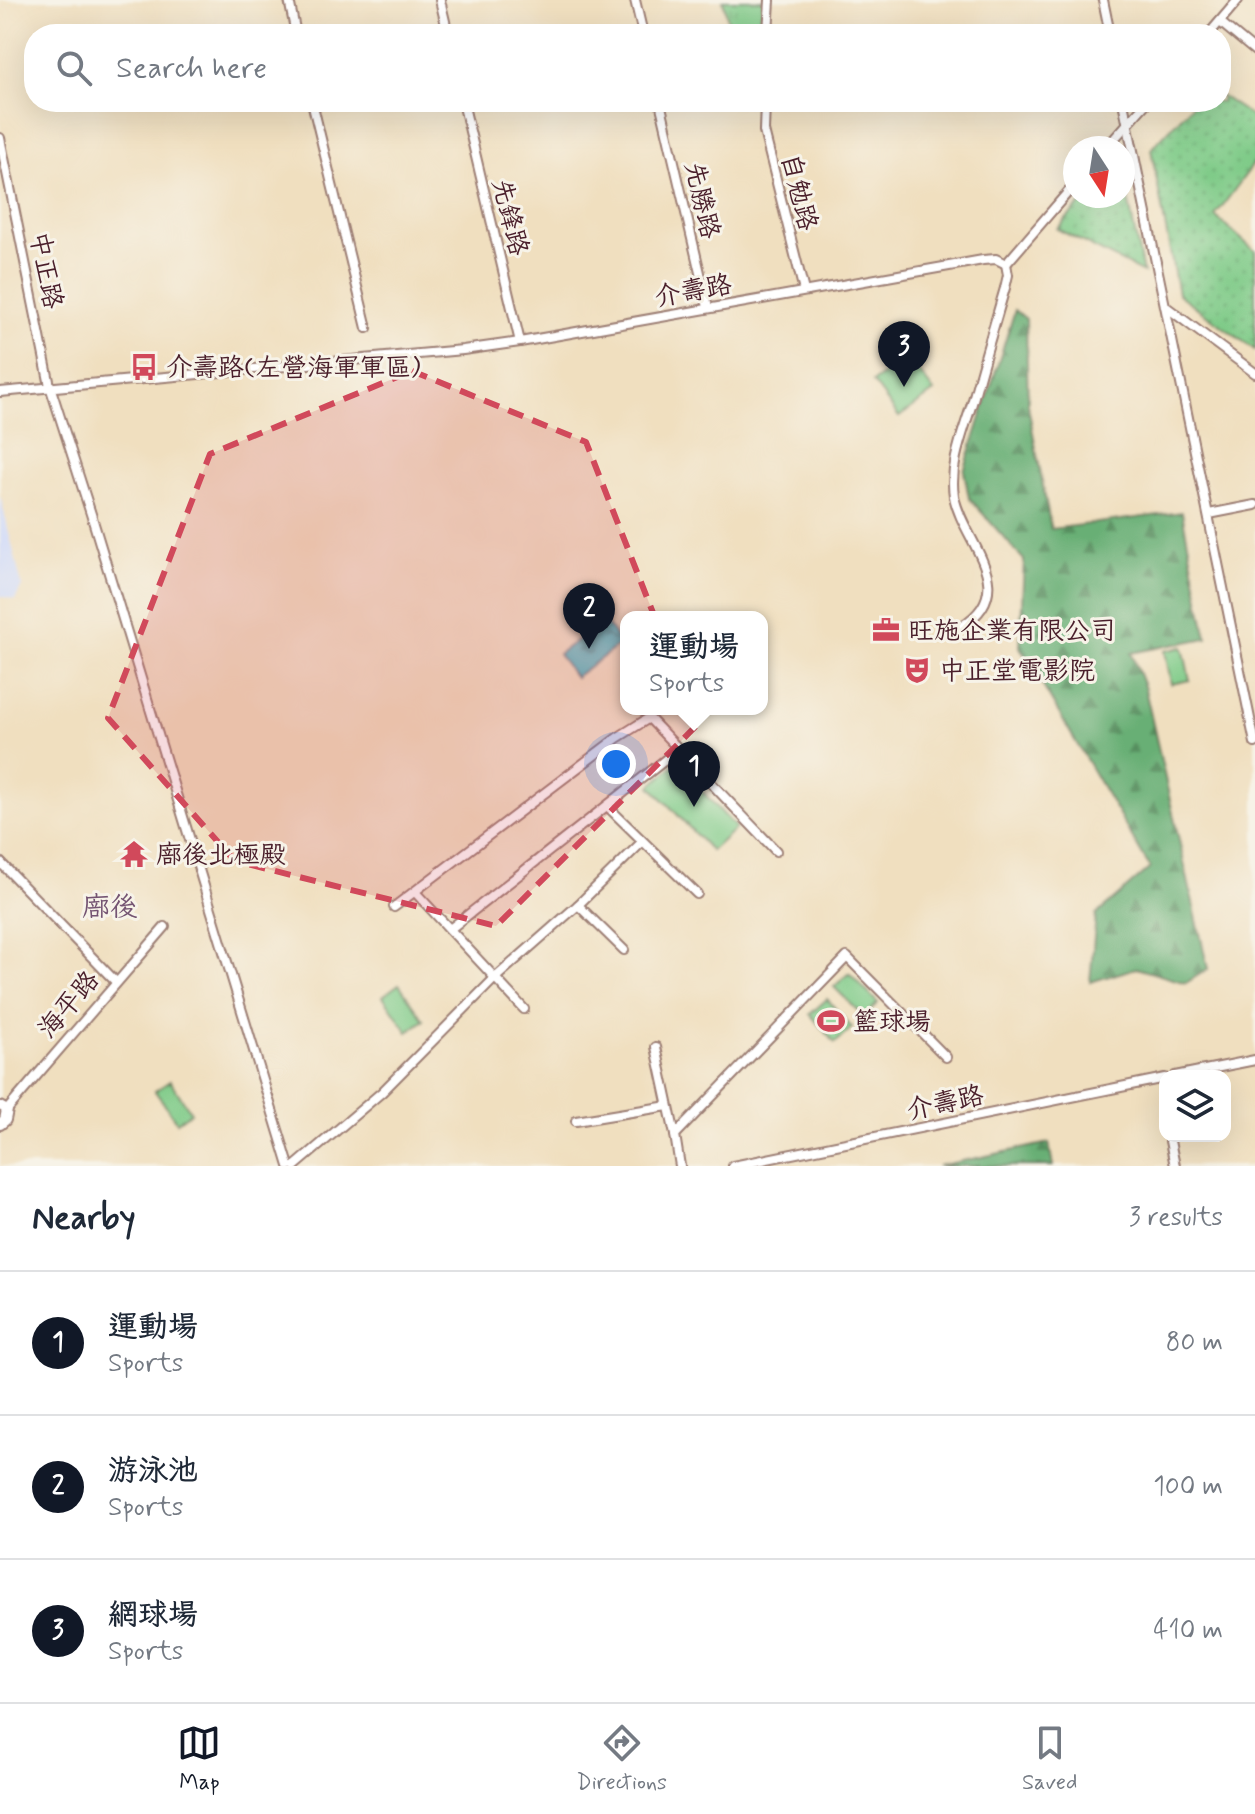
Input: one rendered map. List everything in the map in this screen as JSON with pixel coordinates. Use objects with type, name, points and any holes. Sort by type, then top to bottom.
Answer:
[{"type":"street","points":[[289,0],[294,24]]},
{"type":"street","points":[[440,0],[446,24]]},
{"type":"street","points":[[635,0],[641,24]]},
{"type":"street","points":[[769,24],[770,0]]},
{"type":"street","points":[[1103,0],[1108,24]]},
{"type":"street","points":[[1222,24],[1220,22],[1238,0]]},
{"type":"street","points":[[1231,31],[1255,51]]},
{"type":"street","points":[[314,112],[367,328]]},
{"type":"street","name":"先鋒路","points":[[465,112],[520,342]]},
{"type":"street","name":"先勝路","points":[[662,112],[708,307]]},
{"type":"street","name":"自勉路","points":[[765,112],[764,131],[804,291]]},
{"type":"street","points":[[1125,112],[1255,743]]},
{"type":"street","points":[[1116,136],[1138,112]]},
{"type":"street","name":"中正路","points":[[0,138],[50,386],[292,1166]]},
{"type":"street","points":[[962,626],[981,610],[987,595],[988,576],[954,499],[954,464],[1005,288],[1008,275],[1006,264],[1063,198]]},
{"type":"street","name":"介壽路","points":[[0,392],[520,342],[983,260],[996,259],[1006,264]]},
{"type":"street","points":[[1165,306],[1255,373]]},
{"type":"street","points":[[1209,514],[1255,505]]},
{"type":"street","points":[[394,907],[617,738],[649,718],[776,851]]},
{"type":"street","points":[[450,929],[679,749]]},
{"type":"street","points":[[607,806],[697,894]]},
{"type":"street","points":[[292,1166],[382,1092],[495,978],[578,905],[642,842]]},
{"type":"street","points":[[0,862],[116,982]]},
{"type":"street","points":[[415,892],[524,1009]]},
{"type":"street","points":[[578,905],[624,950]]},
{"type":"street","name":"海平路","points":[[0,1124],[5,1120],[2,1110],[165,927]]},
{"type":"street","points":[[675,1135],[847,957],[946,1057]]},
{"type":"street","points":[[656,1047],[680,1166]]},
{"type":"street","points":[[1205,1070],[1255,1060]]},
{"type":"street","name":"介壽路","points":[[733,1166],[1159,1079]]},
{"type":"street","points":[[576,1121],[668,1106]]},
{"type":"street","points":[[1170,1142],[1175,1166]]},
{"type":"highlighted area","points":[[412,371],[586,442],[697,725],[496,926],[235,861],[108,718],[210,454]]},
{"type":"shaded area","points":[[0,495],[22,586],[15,600],[0,596]]},
{"type":"green space","points":[[723,0],[763,0],[760,24],[729,24]]},
{"type":"green space","points":[[1231,103],[1255,119],[1255,162],[1215,216],[1255,251],[1255,350],[1178,294],[1151,149],[1186,112],[1231,112]]},
{"type":"green space","points":[[1077,208],[1130,208],[1143,273],[1057,229]]},
{"type":"green space","points":[[1015,310],[1026,319],[1028,406],[1051,529],[1182,512],[1207,638],[1131,653],[1145,689],[1208,969],[1186,983],[1136,968],[1090,982],[1096,915],[1150,868],[1020,647],[1024,560],[969,498],[964,471]]},
{"type":"green space","points":[[908,357],[934,392],[899,417],[873,382]]},
{"type":"green space","points":[[1183,647],[1190,680],[1171,684],[1165,651]]},
{"type":"green space","points":[[676,763],[736,828],[711,851],[651,786]]},
{"type":"green space","name":"籃球場","points":[[849,973],[878,1003],[864,1017],[834,987]]},
{"type":"green space","points":[[399,984],[424,1020],[408,1032],[383,996]]},
{"type":"green space","name":"籃球場","points":[[827,999],[852,1028],[835,1043],[810,1014]]},
{"type":"green space","points":[[170,1081],[191,1112],[177,1122],[155,1091]]},
{"type":"green space","points":[[1049,1143],[1053,1166],[938,1166]]},
{"type":"water","points":[[604,620],[620,643],[575,677],[558,654]]},
{"type":"place","name":"介壽路(左營海軍軍區)","points":[[144,367]]},
{"type":"place","name":"網球場","points":[[904,387]]},
{"type":"place","name":"旺施企業有限公司","points":[[886,630]]},
{"type":"place","name":"游泳池","points":[[589,649]]},
{"type":"place","name":"中正堂電影院","points":[[917,670]]},
{"type":"place","name":"運動場","points":[[694,807]]},
{"type":"place","name":"廍後北極殿","points":[[134,854]]},
{"type":"place","name":"籃球場","points":[[831,1021]]},
{"type":"district","name":"廍後","points":[[110,906]]}]
